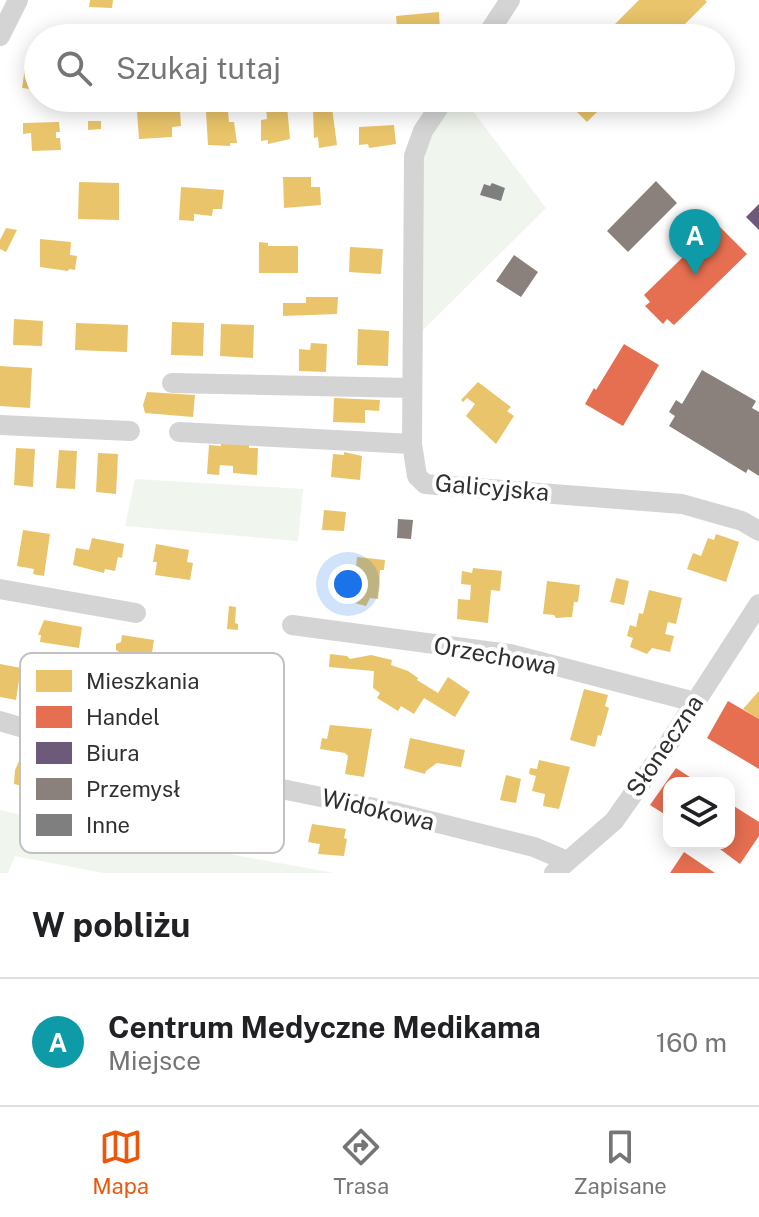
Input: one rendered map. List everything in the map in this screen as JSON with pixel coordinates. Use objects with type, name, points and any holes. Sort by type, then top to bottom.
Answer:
[{"type":"street","points":[[0,36],[18,0]]},
{"type":"street","points":[[494,24],[510,0]]},
{"type":"street","name":"Galicyjska","points":[[436,112],[423,131],[414,156],[412,444],[417,476],[425,484],[682,504],[742,521],[759,531]]},
{"type":"street","points":[[172,383],[412,388]]},
{"type":"street","points":[[0,425],[130,431]]},
{"type":"street","points":[[179,432],[412,444]]},
{"type":"street","points":[[0,589],[136,613]]},
{"type":"street","name":"Słoneczna","points":[[560,867],[614,821],[759,604]]},
{"type":"street","name":"Orzechowa","points":[[292,625],[510,654],[695,702]]},
{"type":"street","name":"Widokowa","points":[[0,721],[20,727]]},
{"type":"street","name":"Widokowa","points":[[284,790],[406,815],[534,847],[560,867]]},
{"type":"shaded area","points":[[443,112],[474,112],[546,208],[419,334],[419,156]]},
{"type":"shaded area","points":[[135,479],[303,489],[298,541],[125,526]]},
{"type":"shaded area","points":[[0,810],[20,815],[20,853],[229,853],[334,873],[103,873],[15,856],[8,873],[0,873]]},
{"type":"building: Mieszkania","points":[[90,0],[113,0],[112,8],[89,7]]},
{"type":"building: Mieszkania","points":[[639,0],[707,2],[685,24],[615,24]]},
{"type":"building: Mieszkania","points":[[439,12],[440,24],[397,24],[396,16]]},
{"type":"building: Mieszkania","points":[[137,112],[180,112],[181,126],[172,127],[172,137],[139,139]]},
{"type":"building: Mieszkania","points":[[206,112],[228,112],[229,122],[234,122],[237,143],[230,143],[230,146],[208,145]]},
{"type":"building: Mieszkania","points":[[266,112],[288,112],[290,139],[268,144],[268,140],[261,141],[261,120],[267,119]]},
{"type":"building: Mieszkania","points":[[313,112],[333,112],[337,145],[319,148],[318,137],[314,138]]},
{"type":"building: Mieszkania","points":[[577,112],[597,112],[587,122]]},
{"type":"building: Mieszkania","points":[[88,121],[101,121],[101,129],[88,130]]},
{"type":"building: Mieszkania","points":[[59,122],[60,132],[56,132],[56,138],[60,138],[61,150],[32,151],[31,133],[23,134],[23,123]]},
{"type":"building: Mieszkania","points":[[394,125],[396,144],[369,148],[368,144],[359,145],[359,127]]},
{"type":"building: Mieszkania","points":[[283,177],[311,177],[311,187],[320,187],[321,205],[284,208]]},
{"type":"building: Mieszkania","points":[[79,182],[119,183],[119,220],[78,219]]},
{"type":"building: Mieszkania","points":[[181,187],[224,190],[222,209],[213,209],[212,216],[194,214],[194,221],[179,220]]},
{"type":"building: Mieszkania","points":[[6,228],[17,230],[6,252],[0,249],[0,240]]},
{"type":"building: Mieszkania","points":[[40,239],[71,242],[70,255],[77,256],[75,270],[40,267]]},
{"type":"building: Mieszkania","points":[[259,242],[268,243],[268,246],[298,246],[298,273],[259,273]]},
{"type":"building: Mieszkania","points":[[350,247],[383,249],[381,274],[349,272]]},
{"type":"building: Mieszkania","points":[[306,297],[338,297],[337,314],[283,316],[283,303],[306,303]]},
{"type":"building: Mieszkania","points":[[14,319],[43,321],[42,346],[13,345]]},
{"type":"building: Mieszkania","points":[[172,322],[204,323],[203,356],[171,355]]},
{"type":"building: Mieszkania","points":[[76,323],[128,325],[127,352],[75,350]]},
{"type":"building: Mieszkania","points":[[221,324],[254,325],[253,358],[220,356]]},
{"type":"building: Mieszkania","points":[[358,329],[389,331],[388,366],[357,365]]},
{"type":"building: Mieszkania","points":[[311,343],[327,344],[326,372],[299,371],[299,349],[310,350]]},
{"type":"building: Mieszkania","points":[[0,366],[32,368],[30,408],[0,406]]},
{"type":"building: Mieszkania","points":[[478,382],[511,407],[507,411],[514,416],[496,444],[466,416],[475,404],[467,398],[463,402],[461,400]]},
{"type":"building: Mieszkania","points":[[147,392],[195,395],[193,417],[145,413],[143,405]]},
{"type":"building: Mieszkania","points":[[334,398],[380,400],[379,411],[365,410],[365,423],[333,422]]},
{"type":"building: Mieszkania","points":[[221,443],[258,448],[257,475],[233,473],[233,466],[220,465],[219,475],[207,474],[209,445],[221,446]]},
{"type":"building: Mieszkania","points":[[16,448],[35,449],[33,487],[14,485]]},
{"type":"building: Mieszkania","points":[[59,450],[77,451],[75,489],[56,488]]},
{"type":"building: Mieszkania","points":[[344,452],[362,456],[360,480],[331,477],[333,454],[344,455]]},
{"type":"building: Mieszkania","points":[[98,453],[118,454],[116,494],[96,492]]},
{"type":"building: Mieszkania","points":[[324,510],[346,512],[344,531],[322,530]]},
{"type":"building: Mieszkania","points":[[23,530],[50,534],[44,576],[33,574],[34,569],[17,566]]},
{"type":"building: Mieszkania","points":[[716,534],[739,542],[726,582],[687,569],[693,553],[701,556],[708,538],[714,540]]},
{"type":"building: Mieszkania","points":[[92,538],[124,544],[122,558],[118,557],[115,571],[105,569],[104,573],[73,565],[76,548],[89,550]]},
{"type":"building: Mieszkania","points":[[156,544],[189,550],[187,562],[193,563],[190,580],[155,575],[157,562],[153,562]]},
{"type":"building: Mieszkania","points":[[357,557],[385,560],[384,570],[380,570],[378,599],[370,598],[366,606],[347,601],[347,591],[342,590],[343,579],[351,580]]},
{"type":"building: Mieszkania","points":[[473,568],[502,571],[500,591],[491,590],[488,623],[457,619],[458,599],[470,600],[471,585],[461,584],[462,571],[472,573]]},
{"type":"building: Mieszkania","points":[[616,578],[629,581],[624,605],[610,602]]},
{"type":"building: Mieszkania","points":[[547,581],[580,585],[572,617],[556,618],[543,614]]},
{"type":"building: Mieszkania","points":[[649,590],[682,598],[676,624],[668,622],[665,634],[674,636],[670,652],[652,648],[647,654],[630,647],[633,638],[627,636],[630,625],[636,627]]},
{"type":"building: Mieszkania","points":[[229,606],[236,607],[238,630],[227,629]]},
{"type":"building: Mieszkania","points":[[44,620],[82,627],[79,648],[40,642],[41,635],[38,635]]},
{"type":"building: Mieszkania","points":[[122,635],[154,640],[152,653],[119,653],[116,644],[121,642]]},
{"type":"building: Mieszkania","points":[[330,654],[350,659],[371,655],[392,660],[391,665],[408,671],[438,693],[448,677],[470,692],[455,717],[424,698],[414,714],[401,706],[398,711],[377,698],[380,693],[373,688],[374,671],[329,667]]},
{"type":"building: Mieszkania","points":[[0,664],[20,668],[16,700],[0,697]]},
{"type":"building: Mieszkania","points":[[584,689],[608,695],[605,706],[609,708],[595,747],[570,740]]},
{"type":"building: Mieszkania","points":[[759,691],[759,719],[743,709]]},
{"type":"building: Mieszkania","points":[[330,725],[372,729],[364,777],[345,774],[348,756],[345,753],[320,749],[322,738],[327,739]]},
{"type":"building: Mieszkania","points":[[410,738],[465,750],[461,767],[437,763],[425,774],[404,768]]},
{"type":"building: Mieszkania","points":[[20,759],[20,786],[14,784]]},
{"type":"building: Mieszkania","points":[[539,760],[570,767],[559,809],[543,806],[545,794],[532,791],[536,776],[529,774],[530,768],[537,769]]},
{"type":"building: Mieszkania","points":[[506,775],[521,779],[516,803],[500,800]]},
{"type":"building: Mieszkania","points":[[312,824],[346,829],[344,856],[318,854],[320,844],[308,842]]},
{"type":"building: Handel","points":[[717,224],[747,254],[674,325],[667,319],[663,324],[645,306],[650,302],[644,295]]},
{"type":"building: Handel","points":[[624,344],[659,365],[623,426],[585,404]]},
{"type":"building: Handel","points":[[728,701],[759,719],[759,769],[707,738]]},
{"type":"building: Handel","points":[[676,768],[690,777],[670,777]]},
{"type":"building: Handel","points":[[663,786],[663,813],[650,805]]},
{"type":"building: Handel","points":[[735,807],[759,822],[759,836],[740,864],[720,849],[735,849]]},
{"type":"building: Handel","points":[[684,852],[715,873],[670,873]]},
{"type":"building: Biura","points":[[759,204],[759,230],[746,217]]},
{"type":"building: Przemysł","points":[[656,181],[677,203],[628,252],[607,231]]},
{"type":"building: Przemysł","points":[[514,255],[538,272],[521,297],[496,281]]},
{"type":"building: Przemysł","points":[[702,370],[756,401],[752,408],[759,412],[759,476],[748,469],[746,473],[669,426],[675,416],[669,412],[676,400],[682,404]]},
{"type":"building: Przemysł","points":[[398,519],[413,520],[411,539],[397,538]]},
{"type":"building: Inne","points":[[492,183],[505,188],[501,201],[480,195],[484,184],[490,186]]},
{"type":"place","name":"Centrum Medyczne Medikama","points":[[695,275]]}]
